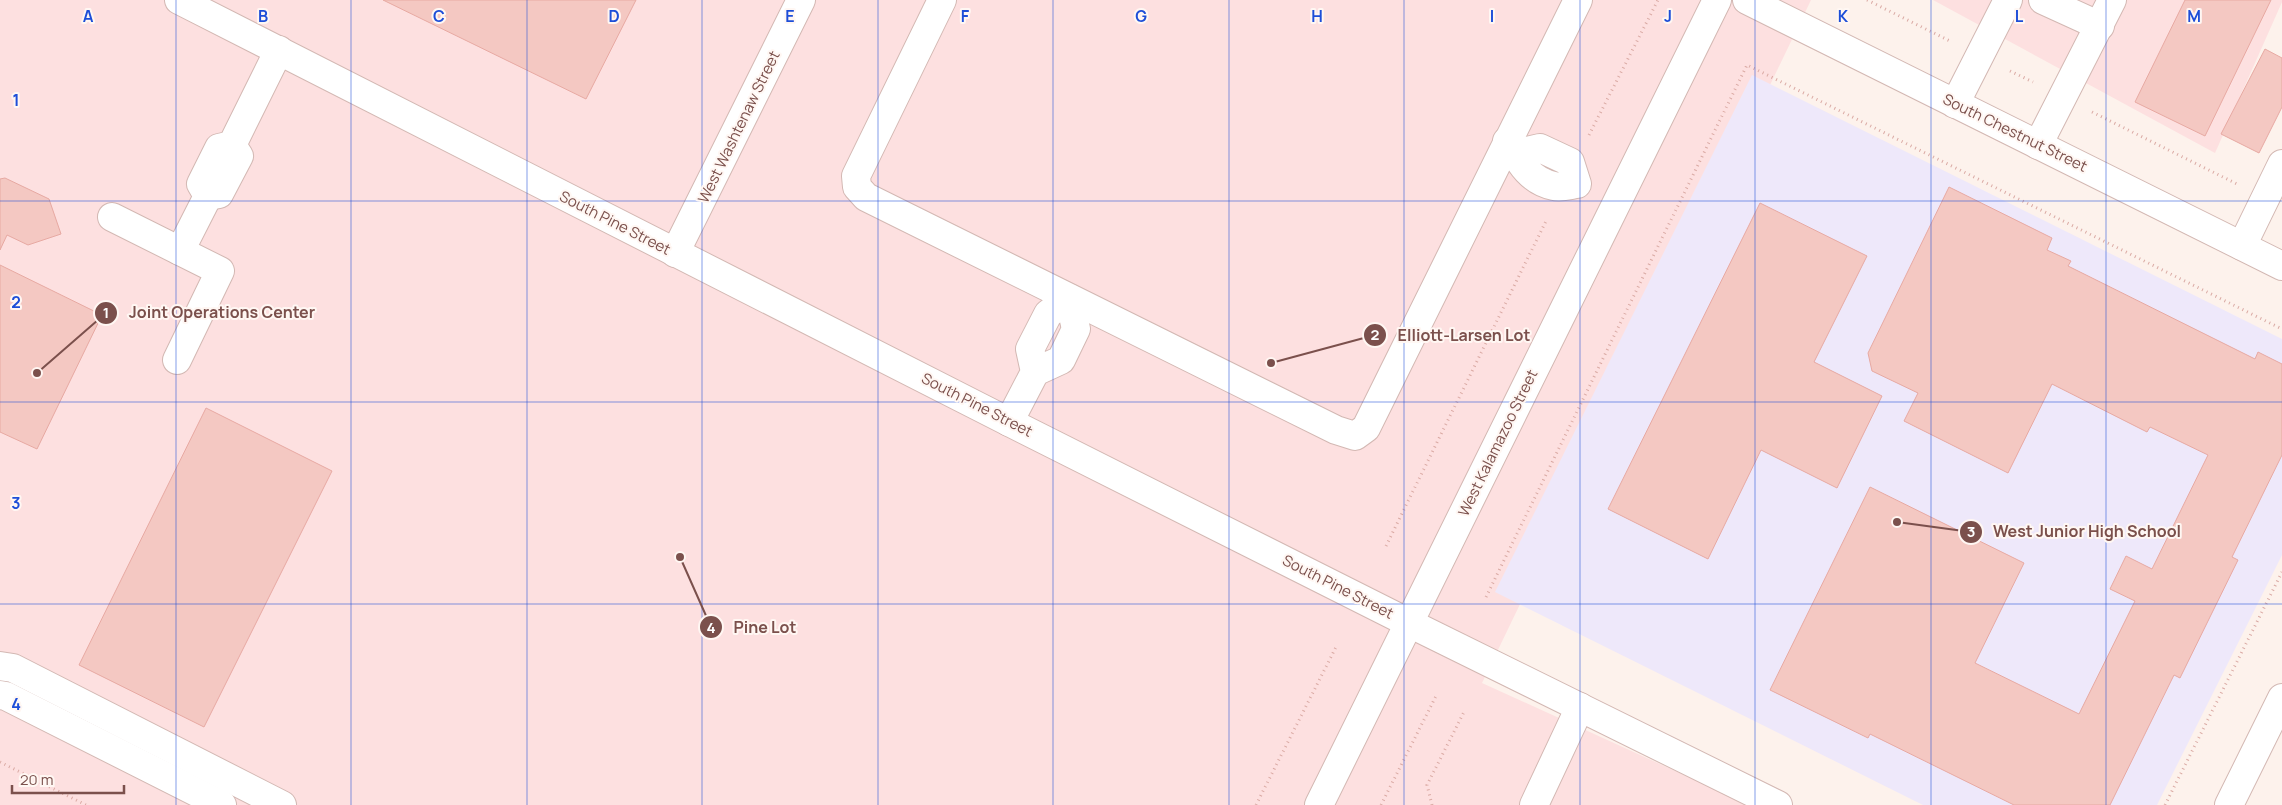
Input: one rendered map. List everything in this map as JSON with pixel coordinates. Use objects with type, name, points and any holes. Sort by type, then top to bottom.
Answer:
[{"type":"street","name":"South Pine Street","points":[[178,0],[1009,422],[1409,623],[1778,805]]},
{"type":"street","name":"West Washtenaw Street","points":[[675,253],[801,0]]},
{"type":"street","points":[[942,0],[856,176],[857,187],[866,197],[1336,430],[1355,436],[1366,428],[1511,148],[1578,0]]},
{"type":"street","name":"West Kalamazoo Street","points":[[1319,805],[1717,0]]},
{"type":"street","name":"South Chestnut Street","points":[[1747,0],[2282,266]]},
{"type":"street","points":[[1955,104],[2008,0]]},
{"type":"street","points":[[2043,0],[2100,26]]},
{"type":"street","points":[[2038,145],[2112,0]]},
{"type":"street","points":[[180,251],[208,196],[201,184],[219,148],[232,144],[279,50]]},
{"type":"street","points":[[1511,148],[1528,174],[1555,187],[1571,180],[1616,204]]},
{"type":"street","points":[[2242,246],[2282,164]]},
{"type":"street","points":[[112,217],[220,271],[177,360]]},
{"type":"street","points":[[1009,422],[1034,372],[1061,360],[1076,329],[1069,298]]},
{"type":"street","points":[[0,666],[13,668],[282,805]]},
{"type":"street","points":[[0,696],[6,696],[222,805]]},
{"type":"street","points":[[2229,805],[2282,698]]},
{"type":"street","points":[[1534,805],[1580,707]]},
{"type":"path","points":[[1386,546],[1571,180],[1658,0]]},
{"type":"path","points":[[1486,597],[1747,64],[2282,329]]},
{"type":"path","points":[[2165,805],[2282,572]]},
{"type":"path","points":[[1256,805],[1336,647]]},
{"type":"path","points":[[1381,805],[1436,696]]},
{"type":"path","points":[[1432,805],[1427,786],[1465,710]]},
{"type":"path","points":[[0,762],[86,805]]},
{"type":"shaded area","points":[[0,0],[1811,0],[1482,683],[1750,805],[0,805]]},
{"type":"shaded area","points":[[1933,0],[2282,0],[2282,2],[2215,153]]},
{"type":"shaded area","points":[[1752,75],[2282,339],[2282,555],[2157,805],[1923,805],[1495,592]]},
{"type":"building","points":[[383,0],[636,0],[586,99]]},
{"type":"building","points":[[2185,0],[2271,0],[2205,136],[2135,102]]},
{"type":"building","points":[[2265,49],[2282,58],[2282,107],[2259,153],[2221,134]]},
{"type":"building","points":[[5,178],[49,199],[61,234],[28,245],[7,235],[0,250],[0,179]]},
{"type":"building","points":[[1949,187],[2052,238],[2047,250],[2071,261],[2068,266],[2255,359],[2258,352],[2282,364],[2282,455],[2232,557],[2238,560],[2180,678],[2174,675],[2110,805],[2014,805],[1870,734],[1868,738],[1770,690],[1870,487],[2024,563],[1975,663],[2079,714],[2135,601],[2110,589],[2126,556],[2152,569],[2208,455],[2150,427],[2147,432],[2052,384],[2008,473],[1904,421],[1918,393],[1872,371],[1868,353]]},
{"type":"building","points":[[1760,203],[1867,256],[1814,362],[1882,396],[1837,488],[1761,450],[1708,559],[1608,509]]},
{"type":"building","points":[[0,265],[102,315],[37,449],[0,432]]},
{"type":"building","points":[[206,408],[332,471],[204,727],[79,665]]},
{"type":"place","name":"Elliott-Larsen Lot","points":[[1271,363]]},
{"type":"place","name":"Joint Operations Center","points":[[37,373]]},
{"type":"place","name":"West Junior High School","points":[[1897,522]]},
{"type":"place","name":"Pine Lot","points":[[680,557]]}]
